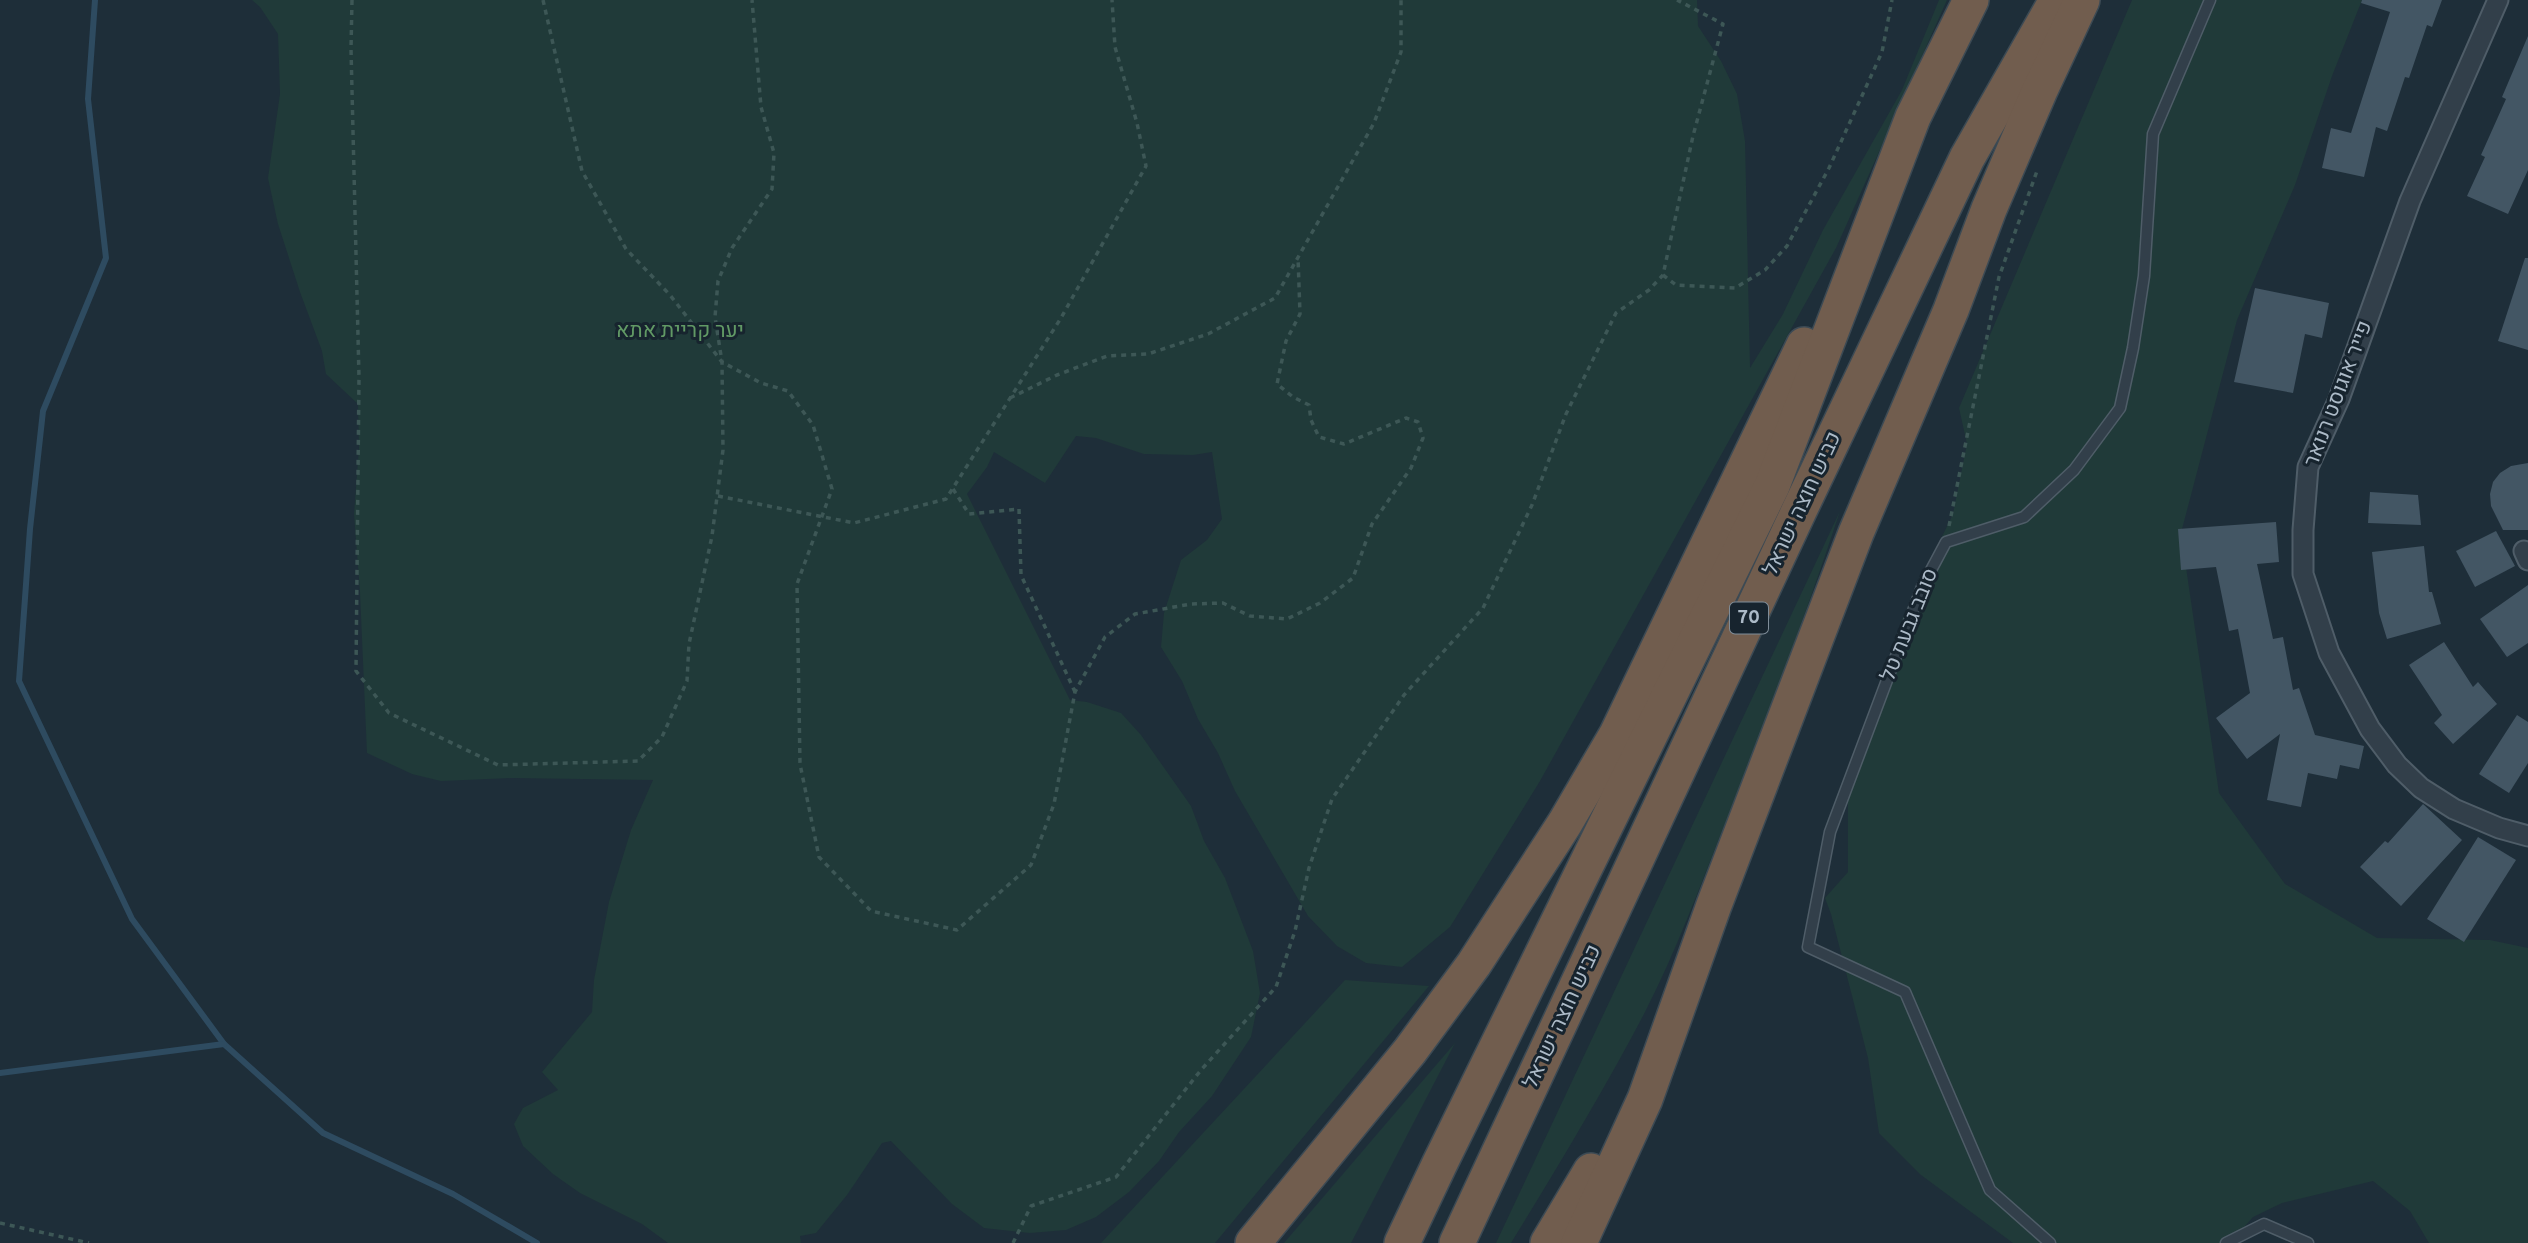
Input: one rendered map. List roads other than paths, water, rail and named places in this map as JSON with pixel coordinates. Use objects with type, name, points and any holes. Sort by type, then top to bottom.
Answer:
[{"type":"highway","name":"כביש חוצה ישראל","points":[[1402,1243],[1772,486],[1913,117],[1971,0]]},
{"type":"highway","name":"כביש חוצה ישראל","points":[[1457,1243],[1779,553],[1967,158],[2057,0]]},
{"type":"highway","points":[[1579,1243],[1645,1099],[1714,905],[1856,533],[1951,310],[1989,209],[2039,90],[2082,0]]},
{"type":"highway","points":[[1253,1243],[1410,1051],[1458,986],[1565,823],[1617,734],[1913,117]]},
{"type":"highway","points":[[1548,1243],[1602,1151],[1633,1091],[1659,1038],[1714,905]]},
{"type":"street","name":"פייר אוגוסט רנואר","points":[[2498,0],[2410,201],[2339,399],[2308,467],[2302,574],[2329,653],[2370,729],[2397,765],[2421,788],[2454,809],[2499,828],[2528,836]]},
{"type":"lane","name":"סובב גבעת טל","points":[[2050,1243],[1990,1190],[1905,992],[1808,947],[1830,832],[1922,587],[1946,542],[2024,517],[2074,470],[2120,408],[2144,276],[2153,134],[2210,0]]},
{"type":"lane","points":[[2226,1243],[2264,1224],[2308,1243]]},
{"type":"waterway","points":[[95,0],[88,99],[106,258],[43,411],[30,529],[19,681],[132,919],[224,1044],[323,1133],[453,1194],[537,1243]]},
{"type":"waterway","points":[[0,1073],[224,1044]]},
{"type":"park label","name":"יער קריית אתא","points":[[680,331]]}]
